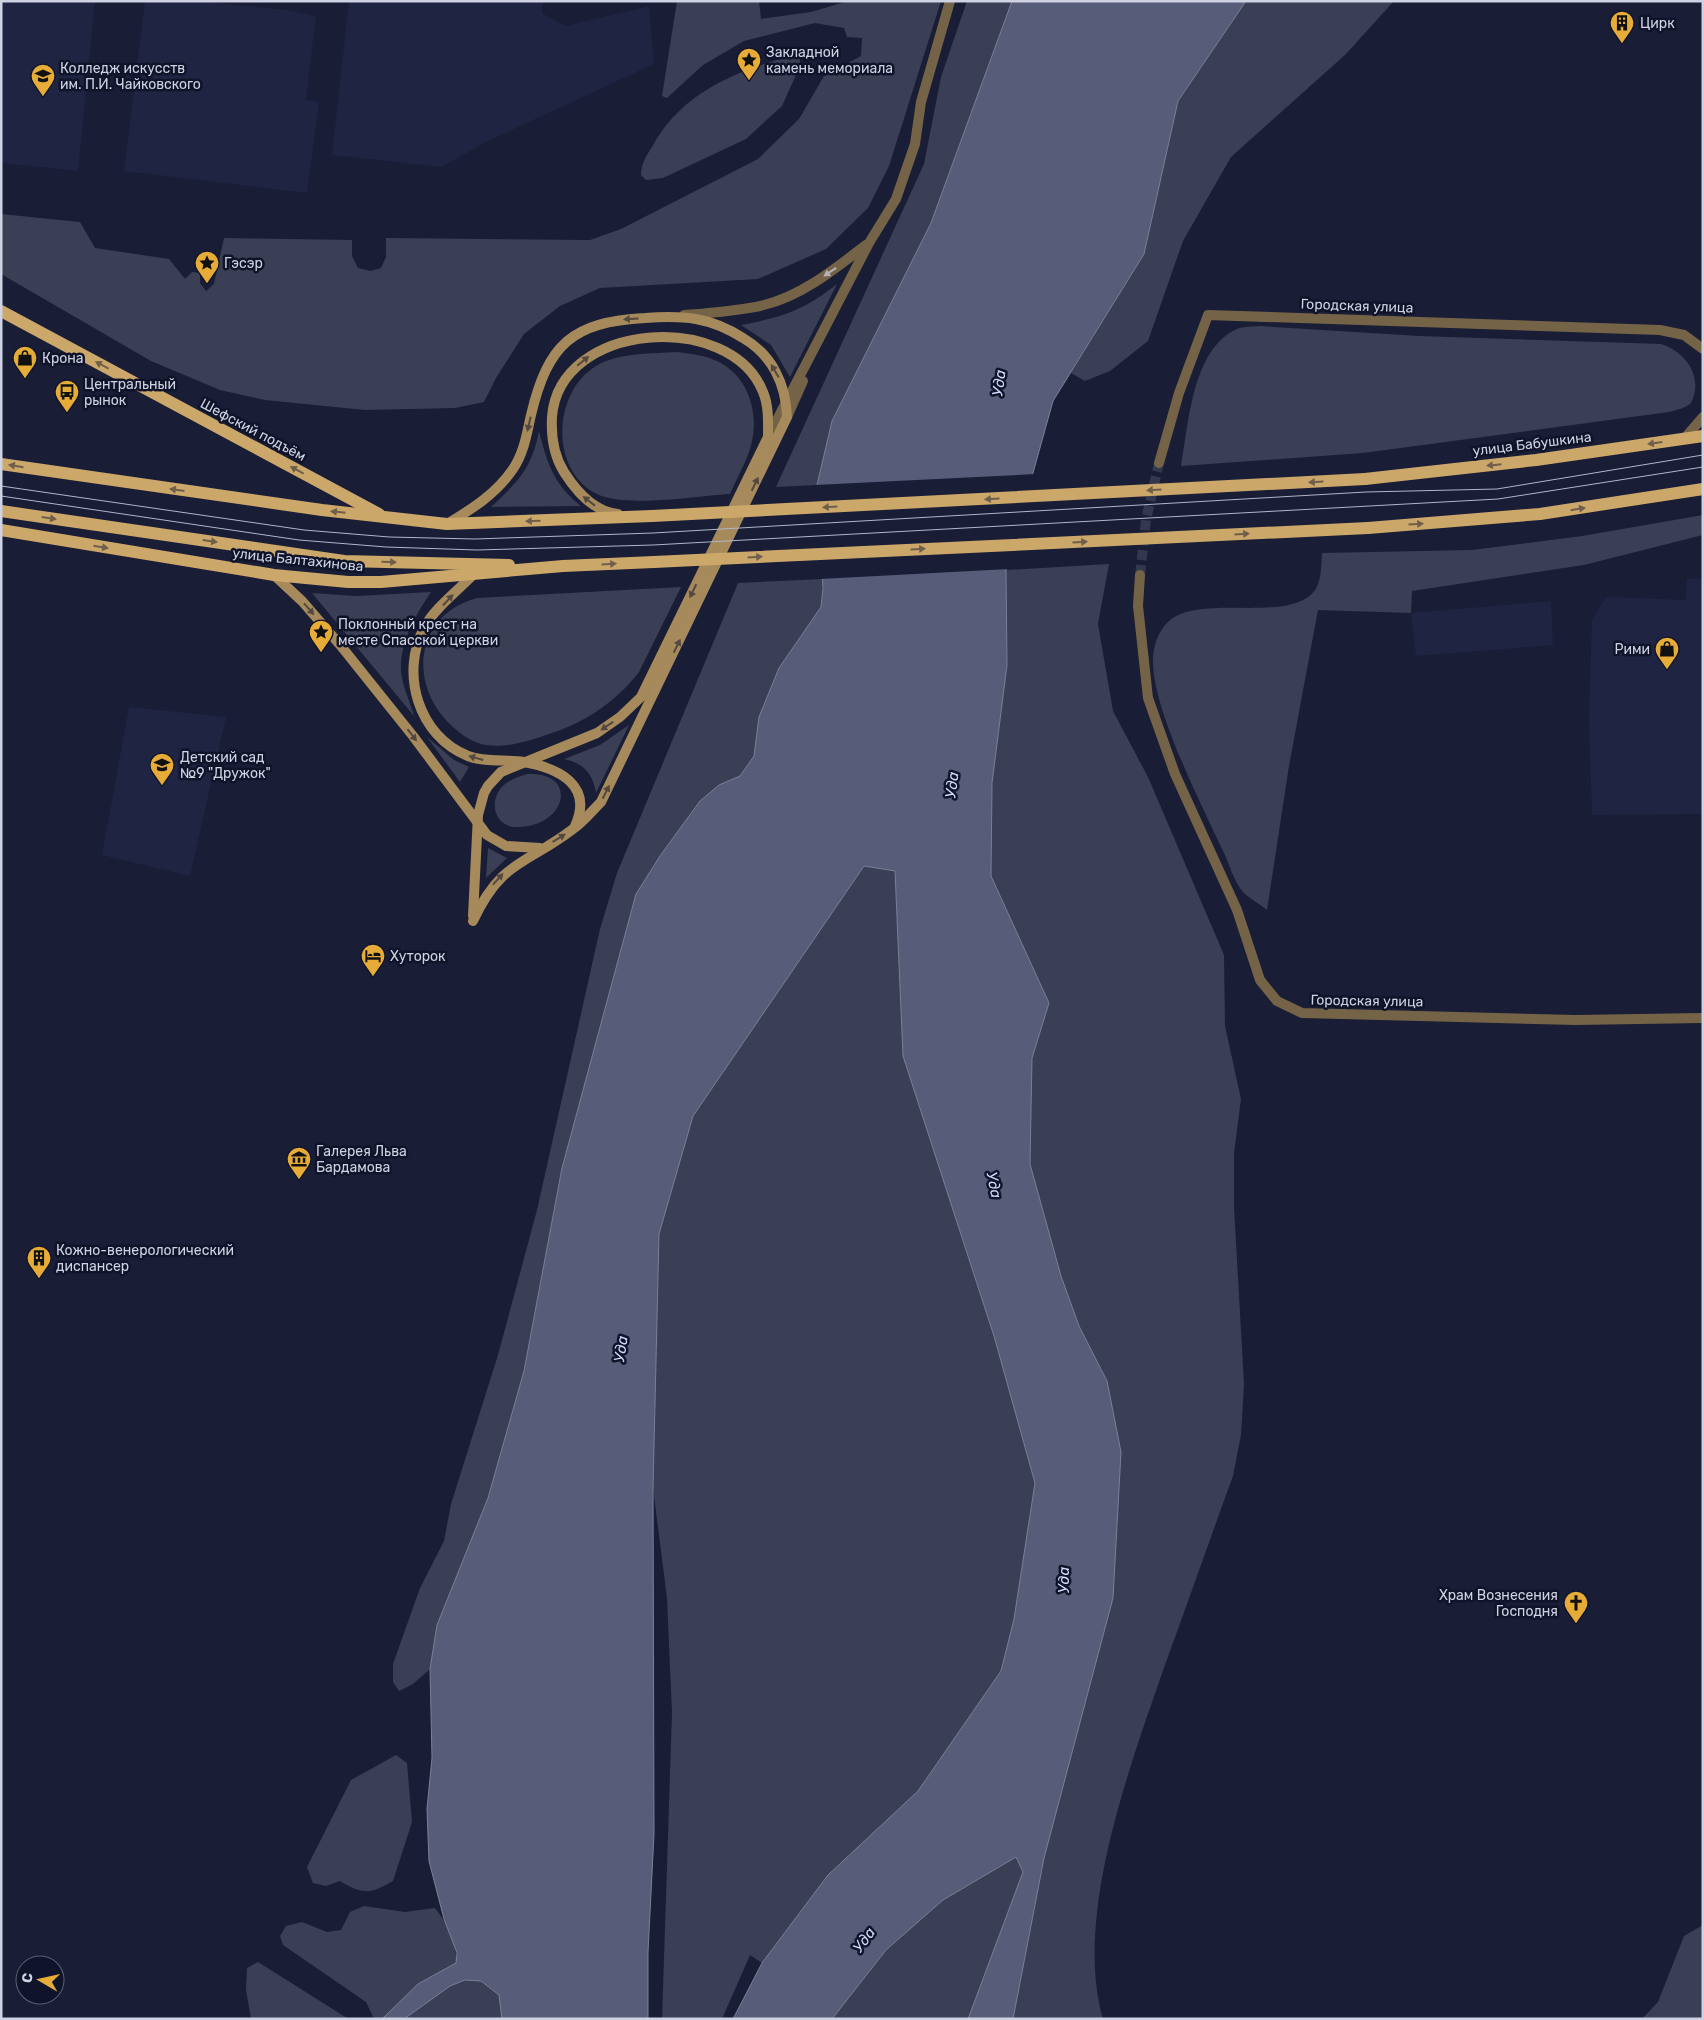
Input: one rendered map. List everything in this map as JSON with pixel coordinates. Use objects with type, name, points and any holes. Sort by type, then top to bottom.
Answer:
[{"type":"main road","name":"Шефский подъём","points":[[1,311],[386,518]]},
{"type":"main road","points":[[447,524],[490,495],[514,468],[526,436],[541,377],[549,361],[561,346],[596,324],[616,320],[681,316],[719,325],[750,342],[772,366],[781,381],[786,400],[786,417],[601,802],[574,829],[543,847],[502,875],[488,892],[473,921],[480,804],[488,786],[501,772],[597,733],[620,718],[641,697],[768,437],[767,409],[763,392],[757,381],[735,358],[720,349],[695,340],[668,338],[618,342],[590,355],[567,376],[558,392],[553,410],[551,427],[560,466],[580,493],[594,505],[608,513],[652,516]]},
{"type":"main road","name":"улица Бабушкина","points":[[652,516],[1365,480],[1536,460],[1703,436]]},
{"type":"main road","points":[[1,464],[386,518],[447,524],[652,516]]},
{"type":"main road","name":"улица Балтахинова","points":[[1,530],[274,575],[348,582],[472,575],[564,566],[1368,528],[1540,514],[1703,489]]},
{"type":"main road","points":[[1,511],[344,561],[564,566]]},
{"type":"main road","points":[[274,575],[302,601],[341,646],[413,736],[478,826],[487,835],[506,846],[532,849],[543,847]]},
{"type":"main road","points":[[472,575],[424,627],[412,667],[414,692],[429,722],[453,748],[481,760],[524,762],[564,775],[576,788],[580,807],[574,829]]},
{"type":"street","points":[[768,437],[869,243],[896,199],[906,174],[930,69],[950,1]]},
{"type":"street","points":[[681,316],[766,305],[795,293],[830,272],[869,243]]},
{"type":"street","points":[[786,417],[869,243]]},
{"type":"street","name":"Городская улица","points":[[1159,463],[1179,393],[1208,315],[1660,330],[1684,335],[1703,349]]},
{"type":"street","points":[[1684,439],[1703,416]]},
{"type":"street","name":"Городская улица","points":[[1140,575],[1138,606],[1148,698],[1175,774],[1237,910],[1260,980],[1278,1001],[1302,1014],[1575,1020],[1703,1018]]},
{"type":"shaded area","name":"Колледж искусств им. П.И. Чайковского","points":[[1,1],[95,1],[78,171],[1,163]]},
{"type":"shaded area","points":[[145,1],[199,1],[287,10],[316,16],[306,100],[319,102],[307,193],[124,171]]},
{"type":"shaded area","points":[[349,1],[543,1],[542,13],[566,26],[649,6],[654,64],[484,143],[442,167],[332,155]]},
{"type":"shaded area","points":[[677,1],[759,1],[761,19],[811,12],[848,1],[941,1],[889,166],[868,208],[826,249],[758,279],[600,288],[560,306],[524,334],[496,378],[484,402],[455,408],[365,410],[265,400],[220,390],[151,361],[1,274],[1,214],[80,222],[95,248],[169,259],[185,279],[192,272],[200,273],[200,283],[206,291],[214,284],[224,238],[352,240],[352,256],[358,268],[371,271],[381,268],[386,257],[386,238],[590,240],[621,229],[758,159],[799,119],[824,76],[861,56],[862,38],[847,37],[844,28],[815,23],[744,41],[703,65],[667,98],[662,96]]},
{"type":"shaded area","points":[[967,1],[1012,1],[931,223],[832,421],[817,485],[776,487],[924,164],[941,77]]},
{"type":"shaded area","points":[[1246,1],[1394,1],[1345,55],[1231,157],[1183,241],[1148,341],[1110,371],[1085,381],[1071,373],[1144,254],[1178,101]]},
{"type":"shaded area","points":[[790,56],[800,59],[800,66],[782,106],[746,139],[663,178],[646,180],[641,175],[646,157],[664,128],[678,112],[694,99],[711,87],[749,69]]},
{"type":"shaded area","points":[[837,284],[790,377],[771,345],[741,325],[792,312],[813,301]]},
{"type":"shaded area","points":[[1260,326],[1419,336],[1661,344],[1685,359],[1694,375],[1694,393],[1689,405],[1669,412],[1363,453],[1181,466],[1195,389],[1210,353],[1222,339],[1237,329]]},
{"type":"shaded area","points":[[678,352],[699,355],[719,362],[739,378],[746,389],[753,414],[754,427],[747,457],[730,494],[643,501],[609,498],[597,494],[582,483],[571,468],[564,451],[562,432],[565,412],[571,394],[581,378],[605,361],[636,354]]},
{"type":"shaded area","points":[[539,431],[553,473],[564,490],[581,506],[491,507],[509,490],[528,465]]},
{"type":"shaded area","points":[[1703,515],[1703,535],[1584,565],[1412,591],[1411,613],[1318,610],[1289,766],[1267,910],[1243,892],[1234,878],[1191,783],[1169,730],[1161,704],[1155,680],[1153,655],[1159,635],[1168,622],[1182,613],[1201,609],[1266,608],[1286,606],[1303,600],[1315,590],[1319,582],[1322,553],[1472,550],[1582,536]]},
{"type":"shaded area","points":[[1109,564],[1098,624],[1113,711],[1148,777],[1224,955],[1225,1026],[1241,1099],[1234,1153],[1234,1207],[1244,1384],[1241,1435],[1233,1476],[1137,1747],[1110,1840],[1100,1888],[1095,1934],[1096,1978],[1103,2019],[1013,2019],[1044,1858],[1107,1381],[1079,1326],[1061,1276],[1030,1164],[1032,1058],[1049,1003],[991,876],[992,783],[1007,665],[1006,570]]},
{"type":"shaded area","points":[[823,579],[821,607],[779,668],[759,717],[754,756],[740,776],[719,785],[700,801],[660,856],[636,894],[562,1168],[524,1371],[488,1498],[437,1625],[430,1669],[413,1684],[399,1691],[393,1682],[393,1664],[420,1588],[444,1541],[451,1504],[498,1355],[537,1210],[600,929],[617,873],[738,583]]},
{"type":"shaded area","points":[[1687,579],[1703,579],[1703,814],[1592,815],[1589,719],[1592,620],[1606,597],[1686,600]]},
{"type":"shaded area","points":[[681,587],[639,672],[610,702],[575,724],[518,743],[502,746],[481,744],[468,738],[453,727],[438,710],[428,692],[424,673],[424,654],[430,635],[440,620],[456,607],[477,598]]},
{"type":"shaded area","points":[[431,592],[419,610],[410,629],[401,660],[403,682],[414,716],[312,593],[356,596]]},
{"type":"shaded area","points":[[1551,601],[1553,645],[1416,656],[1411,613]]},
{"type":"shaded area","name":"Детский сад №9 \"Дружок\"","points":[[129,707],[226,717],[190,876],[102,855]]},
{"type":"shaded area","points":[[629,725],[596,793],[595,786],[586,770],[577,763],[564,759],[600,745]]},
{"type":"shaded area","points":[[427,737],[454,760],[469,767],[460,782]]},
{"type":"shaded area","points":[[527,774],[544,776],[555,781],[560,790],[560,801],[555,811],[546,820],[532,825],[514,827],[507,825],[501,822],[495,811],[496,798],[505,784]]},
{"type":"shaded area","points":[[488,848],[507,858],[486,878]]},
{"type":"shaded area","points":[[864,866],[895,871],[903,1056],[994,1336],[1035,1483],[1014,1619],[1001,1671],[918,1791],[828,1875],[762,1963],[750,1955],[722,2019],[662,2019],[672,1713],[667,1598],[653,1488],[659,1234],[693,1116]]},
{"type":"shaded area","points":[[396,1755],[407,1763],[412,1822],[393,1881],[379,1888],[367,1891],[355,1889],[340,1881],[326,1886],[313,1883],[307,1867],[351,1780]]},
{"type":"shaded area","points":[[1016,1857],[1023,1872],[968,2019],[832,2019],[886,1950],[943,1900]]},
{"type":"shaded area","points":[[364,1906],[405,1912],[435,1908],[444,1920],[455,1949],[456,1964],[418,1984],[382,2019],[374,2019],[366,2002],[283,1945],[280,1936],[286,1926],[302,1922],[327,1932],[341,1930],[350,1912]]},
{"type":"shaded area","points":[[1703,1925],[1703,2019],[1642,2019],[1658,2002],[1684,1936]]},
{"type":"shaded area","points":[[258,1962],[347,2019],[251,2019],[246,1990],[247,1968]]},
{"type":"shaded area","points":[[465,1980],[481,1981],[499,1995],[502,2019],[404,2019],[450,1986]]},
{"type":"water","name":"Уда","points":[[1012,1],[1246,1],[1178,101],[1144,254],[1053,401],[1006,570],[1007,665],[992,783],[991,876],[1049,1003],[1032,1058],[1030,1164],[1061,1276],[1079,1326],[1107,1381],[1121,1452],[1113,1598],[1044,1858],[1013,2019],[968,2019],[1023,1872],[1016,1857],[943,1900],[886,1950],[832,2019],[733,2019],[762,1963],[828,1875],[918,1791],[1001,1671],[1014,1619],[1035,1483],[994,1336],[903,1056],[895,871],[864,866],[693,1116],[659,1234],[653,1488],[654,1834],[648,1952],[648,2019],[502,2019],[499,1995],[481,1981],[465,1980],[450,1986],[404,2019],[382,2019],[418,1984],[456,1963],[457,1953],[444,1919],[429,1861],[427,1809],[432,1758],[430,1669],[437,1625],[488,1498],[524,1371],[562,1168],[636,894],[660,856],[700,801],[719,785],[740,776],[754,756],[759,717],[779,668],[821,607],[823,588],[817,485],[832,421],[931,223]]},
{"type":"pier","points":[[1036,474],[1009,569],[820,579],[815,485]]},
{"type":"tunnel","points":[[1140,575],[1146,520],[1159,463]]},
{"type":"tram line","points":[[1,486],[304,530],[389,537],[475,539],[653,533],[1366,492],[1497,489],[1703,455]]},
{"type":"tram line","points":[[1,496],[299,540],[386,547],[477,550],[653,545],[1498,499],[1703,467]]},
{"type":"place","name":"Цирк","points":[[1622,44]]},
{"type":"place","name":"Закладной камень мемориала","points":[[749,81]]},
{"type":"place","name":"Колледж искусств им. П.И. Чайковского","points":[[43,97]]},
{"type":"place","name":"Гэсэр","points":[[207,284]]},
{"type":"place","name":"Крона","points":[[25,379]]},
{"type":"place","name":"Центральный рынок","points":[[67,413]]},
{"type":"place","name":"Поклонный крест на месте Спасской церкви","points":[[321,653]]},
{"type":"place","name":"Рими","points":[[1667,670]]},
{"type":"place","name":"Детский сад №9 \"Дружок\"","points":[[162,786]]},
{"type":"place","name":"Хуторок","points":[[373,977]]},
{"type":"place","name":"Галерея Льва Бардамова","points":[[299,1180]]},
{"type":"place","name":"Кожно-венерологический диспансер","points":[[39,1279]]},
{"type":"place","name":"Храм Вознесения Господня","points":[[1576,1624]]}]
